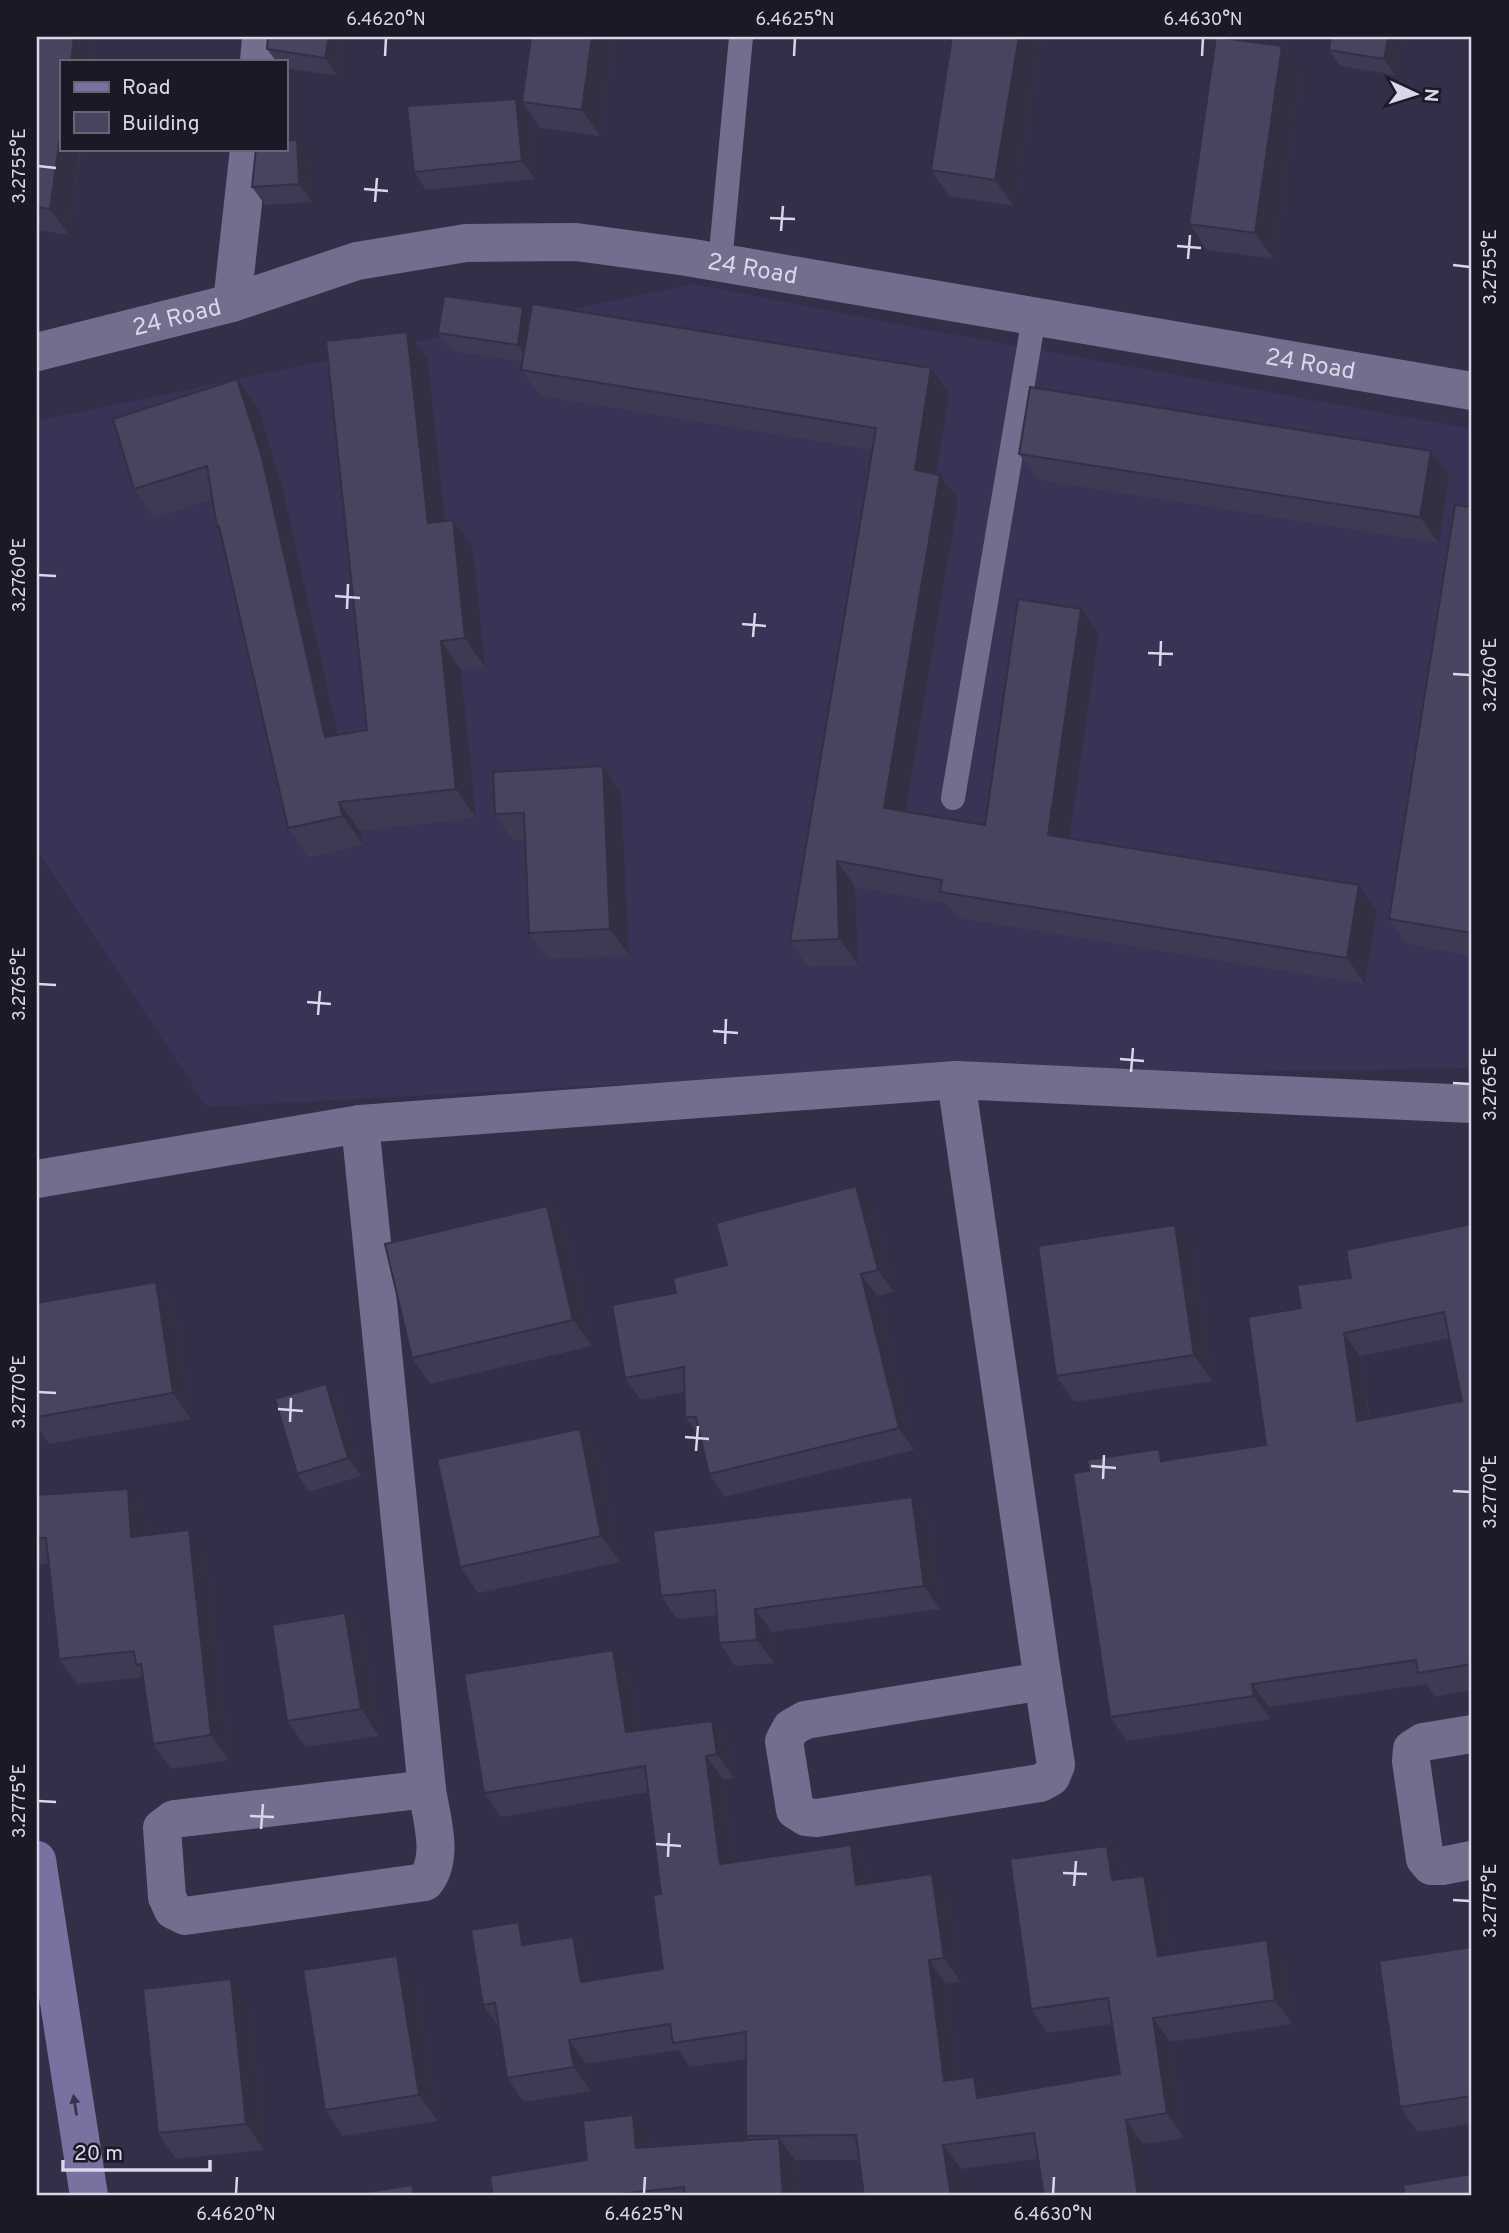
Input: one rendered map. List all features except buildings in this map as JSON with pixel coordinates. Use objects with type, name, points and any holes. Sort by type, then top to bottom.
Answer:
[{"type":"street","points":[[259,60],[261,37]]},
{"type":"street","points":[[232,303],[249,150]]},
{"type":"street","name":"24 Road","points":[[37,352],[232,303],[357,261],[466,243],[576,242],[720,263],[1472,391]]},
{"type":"street","points":[[956,1080],[1056,1765],[1051,1777],[1040,1783],[817,1818],[806,1817],[795,1811],[784,1741],[791,1728],[805,1720],[1043,1681]]},
{"type":"street","points":[[37,1179],[360,1124],[956,1080],[1472,1104]]},
{"type":"street","points":[[360,1124],[436,1859],[433,1872],[425,1882],[185,1916],[173,1910],[167,1897],[162,1828],[174,1819],[427,1789]]},
{"type":"street","points":[[1472,1734],[1423,1742],[1412,1749],[1410,1761],[1425,1859],[1431,1866],[1472,1860]]},
{"type":"street","points":[[37,1860],[89,2196]]},
{"type":"lane","points":[[720,263],[741,37]]},
{"type":"lane","points":[[953,798],[1034,317]]},
{"type":"shaded area","points":[[694,284],[902,325],[1472,429],[1472,1068],[686,1081],[207,1107],[37,850],[37,421]]}]
